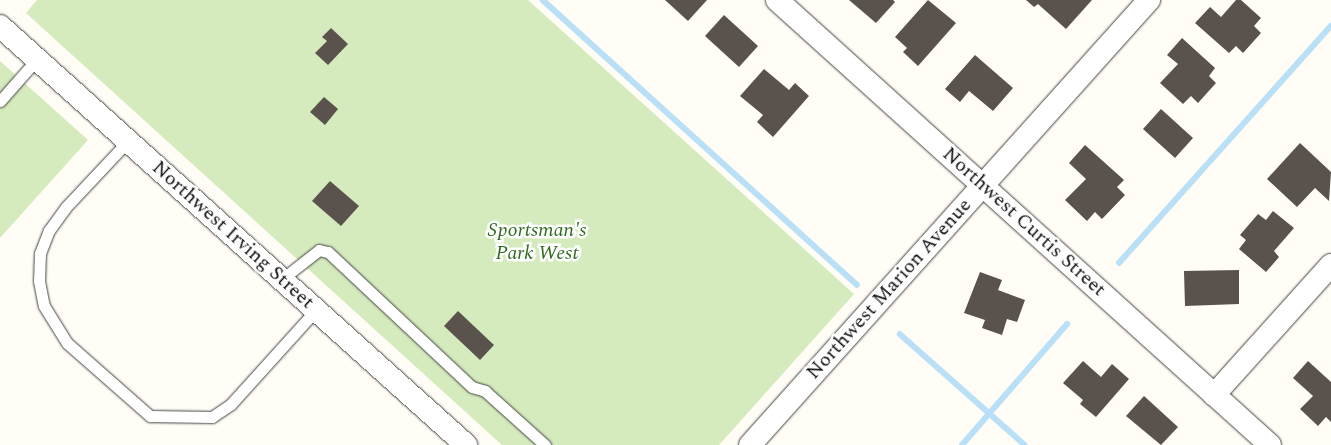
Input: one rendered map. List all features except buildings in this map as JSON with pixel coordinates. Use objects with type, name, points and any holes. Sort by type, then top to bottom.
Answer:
[{"type":"street","name":"Northwest Curtis Street","points":[[777,0],[1270,445]]},
{"type":"street","name":"Northwest Marion Avenue","points":[[750,445],[982,184],[1149,0]]},
{"type":"street","name":"Northwest Irving Street","points":[[0,26],[466,445]]},
{"type":"street","points":[[1214,394],[1331,266]]},
{"type":"lane","points":[[0,101],[37,59]]},
{"type":"lane","points":[[128,141],[66,206],[49,230],[40,253],[39,281],[44,306],[67,343],[150,416],[212,417],[231,404],[316,310]]},
{"type":"lane","points":[[282,279],[319,250],[328,252],[472,387],[485,391],[545,445]]},
{"type":"green space","name":"Sportsman's Park West","points":[[37,0],[528,0],[854,294],[719,445],[502,445],[26,13]]},
{"type":"green space","points":[[0,61],[88,140],[0,238]]},
{"type":"waterway","points":[[543,0],[857,285]]},
{"type":"waterway","points":[[1119,263],[1331,26]]},
{"type":"waterway","points":[[962,445],[1067,324]]},
{"type":"waterway","points":[[900,334],[1025,445]]}]
